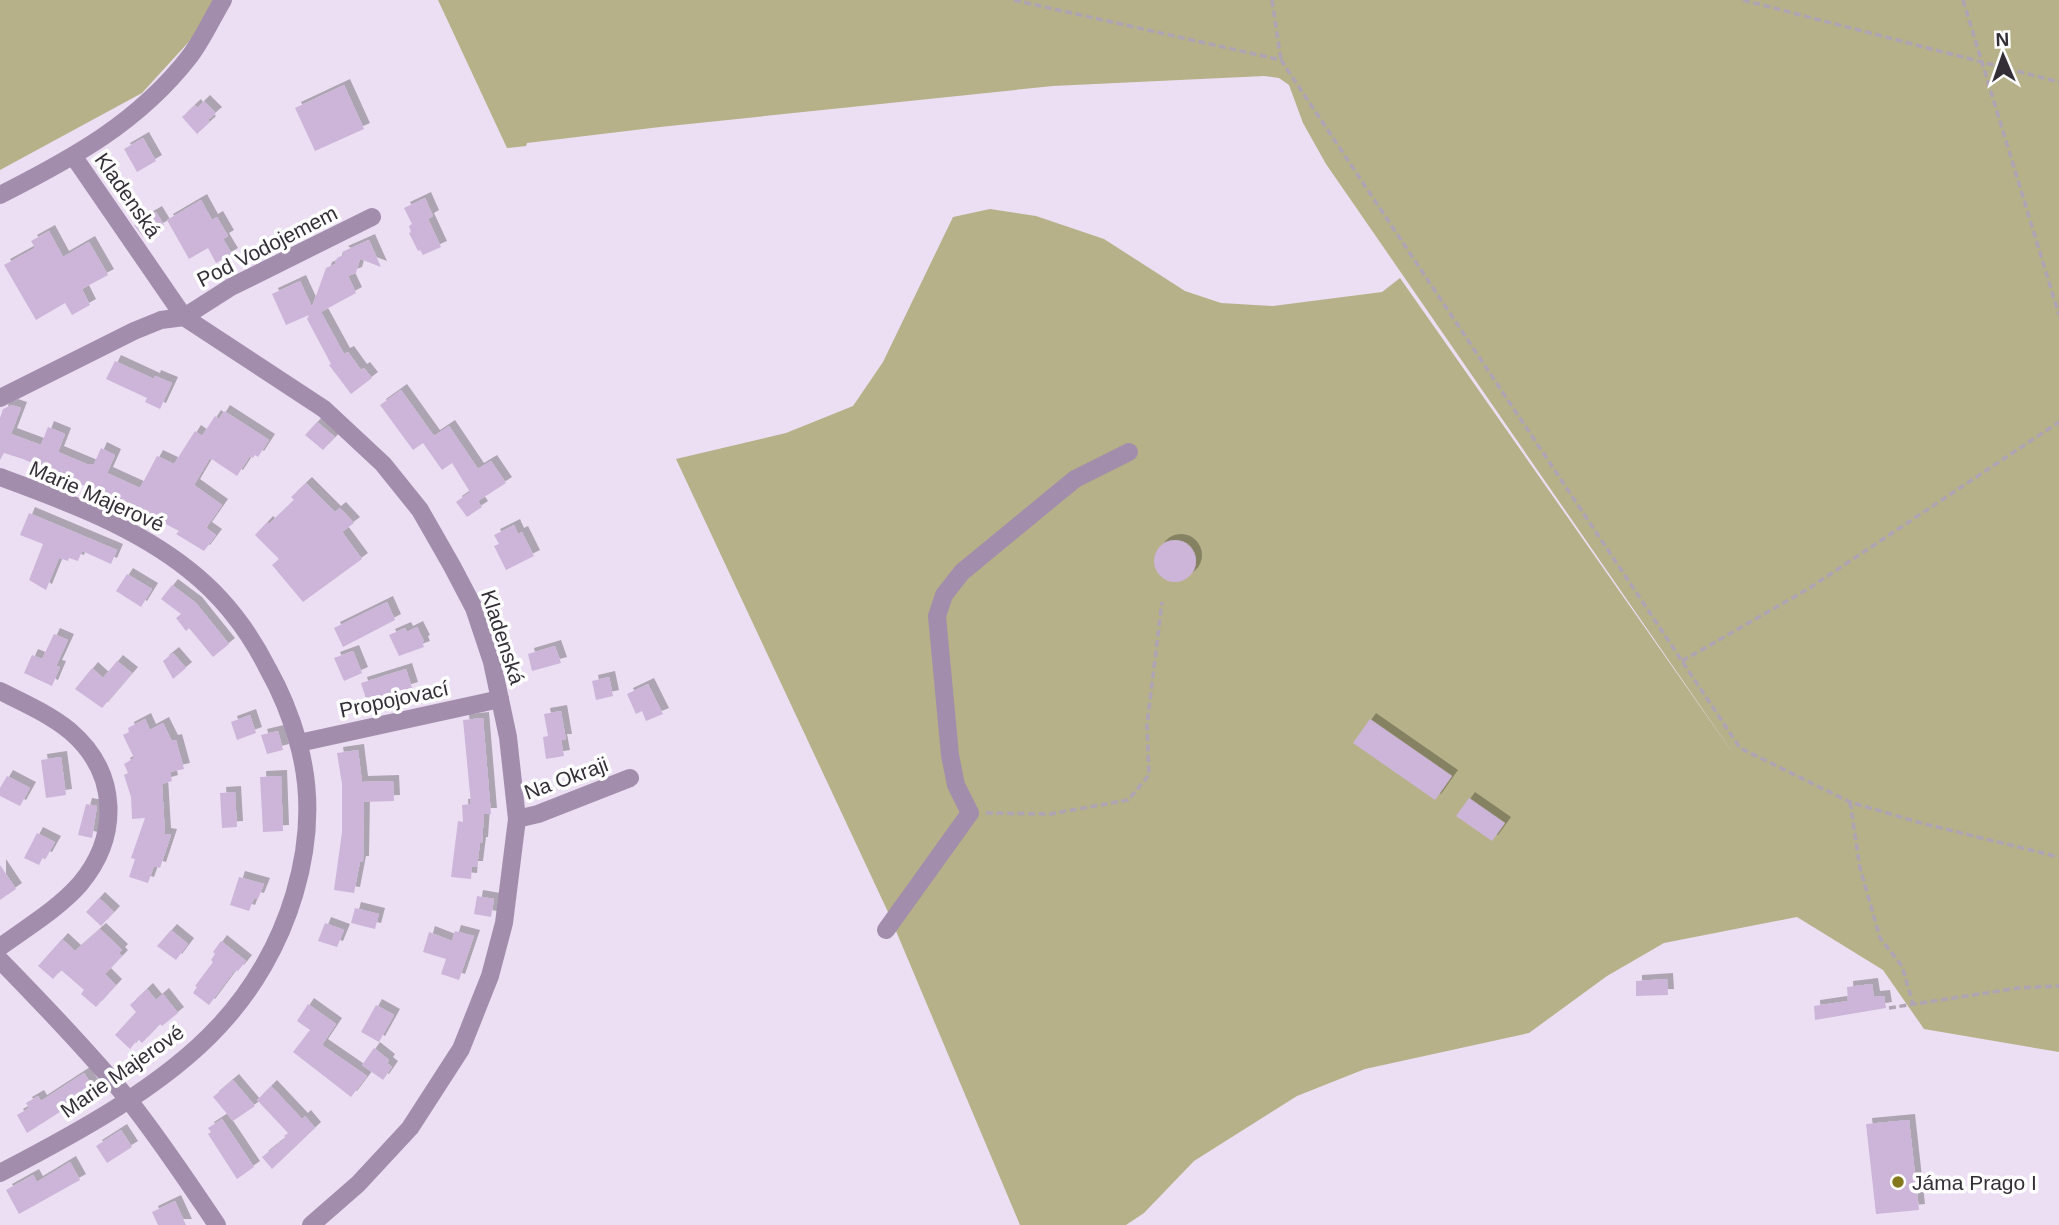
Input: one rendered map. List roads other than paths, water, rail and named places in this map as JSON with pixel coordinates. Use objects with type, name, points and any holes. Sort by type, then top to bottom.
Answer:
[{"type":"street","points":[[0,195],[74,157],[149,103],[191,55],[223,0]]},
{"type":"street","name":"Kladenská","points":[[74,157],[184,317],[324,409],[383,464],[420,510],[474,608],[492,662],[508,737],[517,820],[513,868],[498,950],[482,1001],[461,1049],[410,1128],[358,1184],[311,1225]]},
{"type":"street","name":"Pod Vodojemem","points":[[184,317],[231,287],[372,217]]},
{"type":"street","points":[[0,398],[134,331],[161,320],[184,317]]},
{"type":"street","points":[[886,930],[970,813],[956,785],[950,755],[937,616],[944,595],[962,572],[1075,479],[1129,452]]},
{"type":"street","name":"Marie Majerové","points":[[0,477],[117,525],[163,550],[192,572],[232,613],[259,651],[287,708],[299,743],[306,802],[302,865],[295,895],[274,947],[242,1000],[219,1027],[188,1055],[127,1099],[83,1128],[0,1173]]},
{"type":"street","points":[[0,691],[60,723],[84,745],[106,786],[109,818],[99,856],[78,886],[0,947]]},
{"type":"street","name":"Propojovací","points":[[299,743],[500,699]]},
{"type":"street","name":"Na Okraji","points":[[517,820],[630,778]]},
{"type":"street","points":[[0,960],[62,1023],[127,1099],[187,1179],[217,1225]]},
{"type":"place","name":"Jáma Prago I","points":[[1898,1182]]}]
